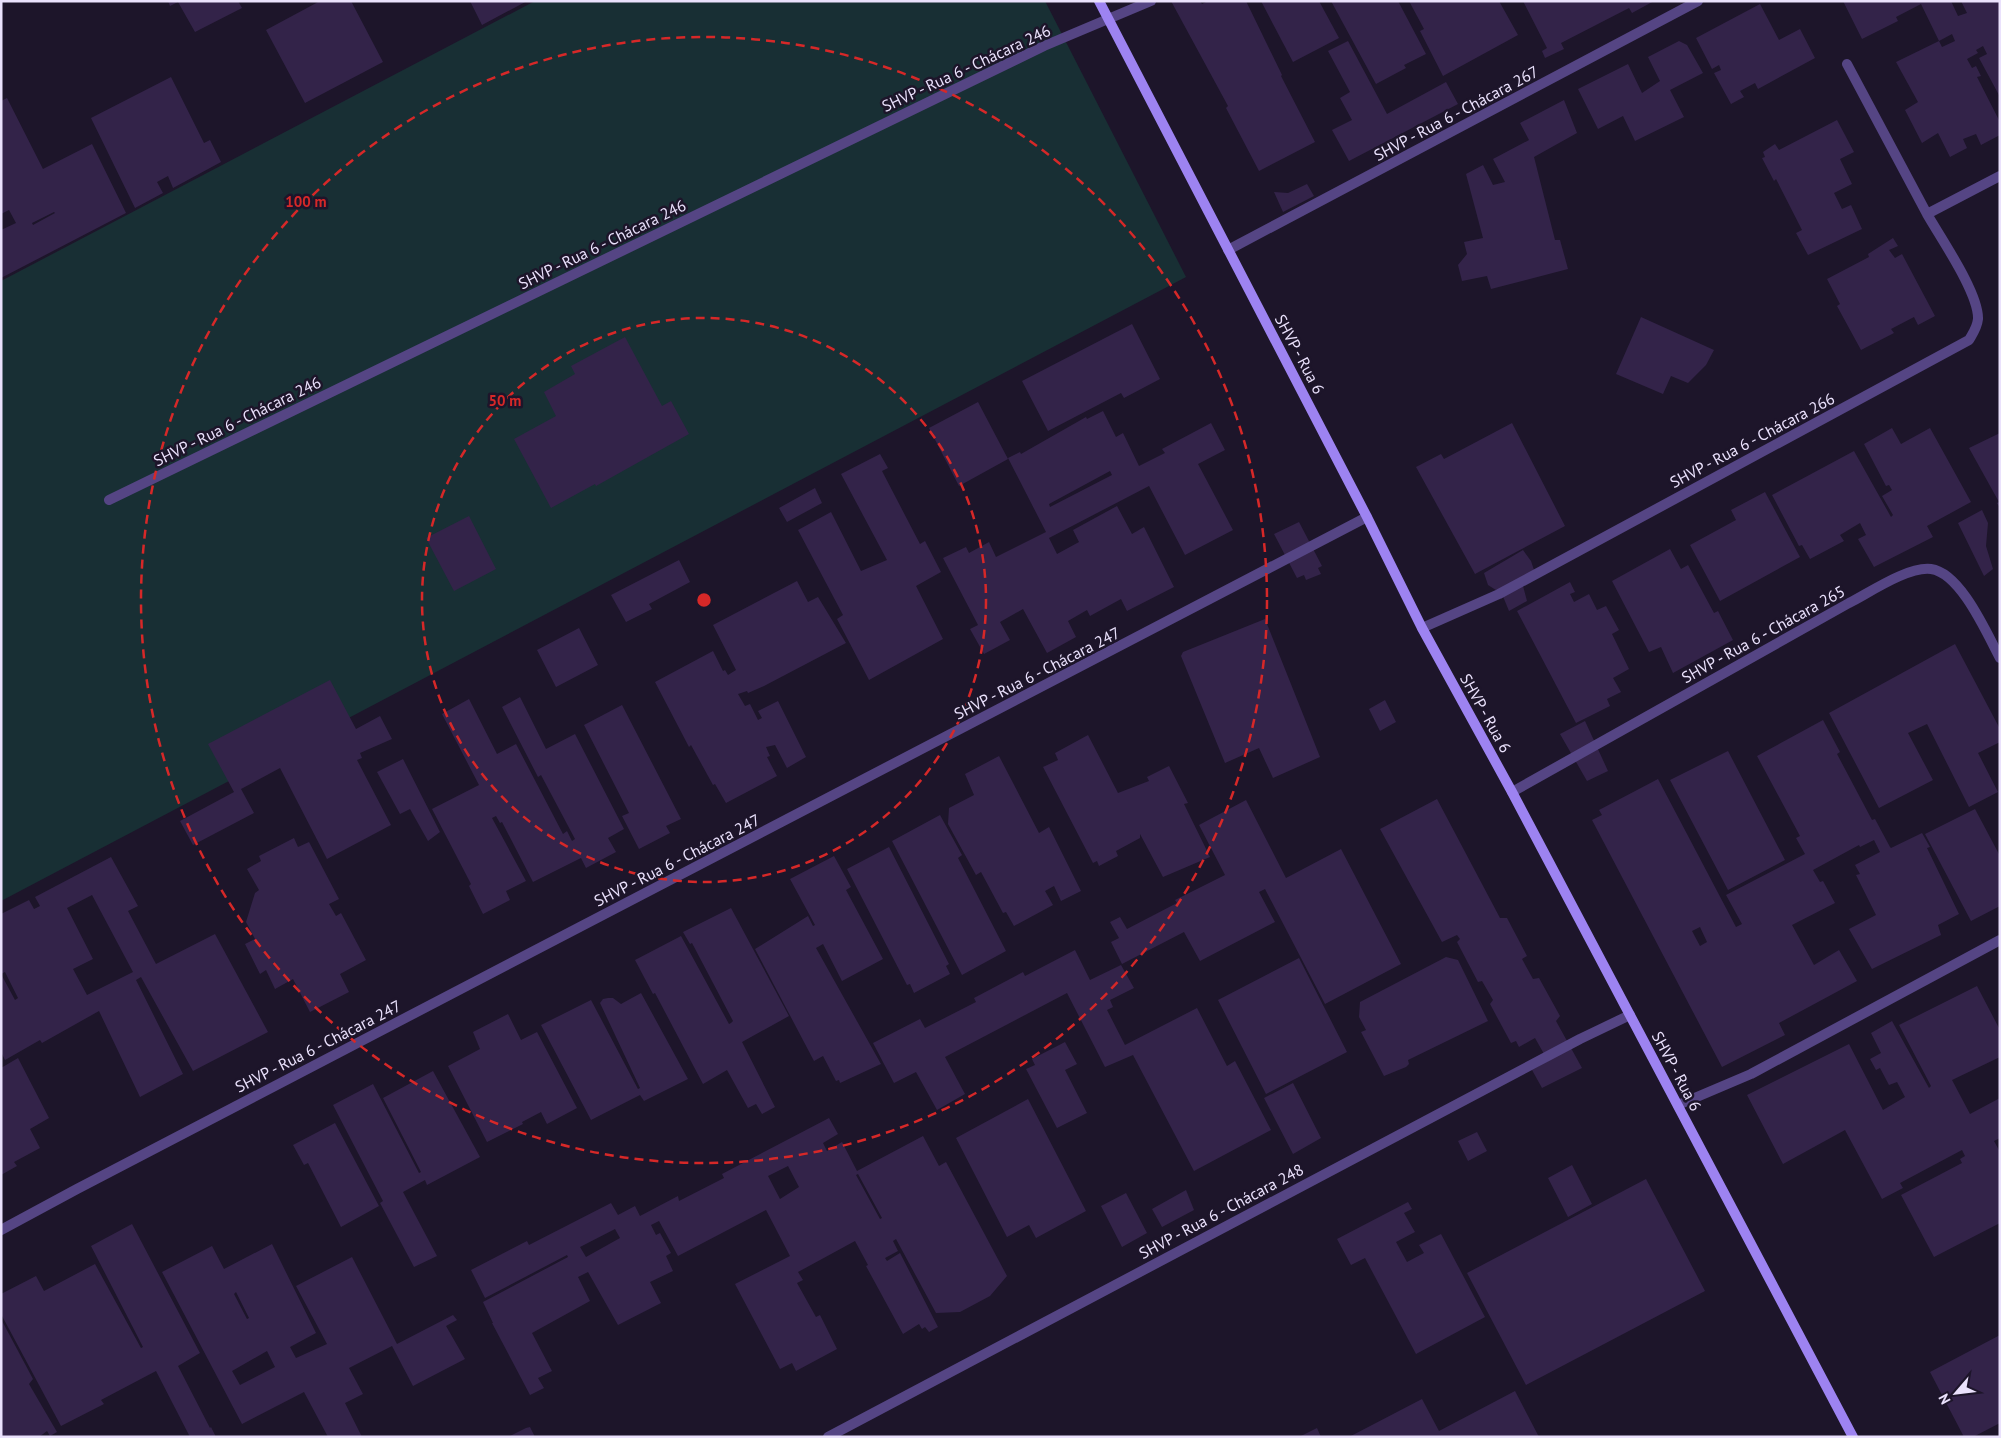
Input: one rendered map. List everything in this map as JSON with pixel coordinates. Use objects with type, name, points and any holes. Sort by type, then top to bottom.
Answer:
[{"type":"street","name":"SHVP - Rua 6","points":[[1099,1],[1368,516],[1422,628],[1512,792],[1853,1437]]},
{"type":"street","points":[[1109,20],[1150,1]]},
{"type":"street","name":"SHVP - Rua 6 - Chácara 267","points":[[1228,250],[1698,1]]},
{"type":"street","name":"SHVP - Rua 6 - Chácara 246","points":[[109,500],[1044,46],[1109,20]]},
{"type":"street","name":"SHVP - Rua 6 - Chácara 266","points":[[1422,628],[1499,594],[1969,340],[1976,329],[1976,307],[1962,275],[1846,64]]},
{"type":"street","points":[[1927,214],[2000,176]]},
{"type":"street","name":"SHVP - Rua 6 - Chácara 247","points":[[1,1230],[77,1188],[1368,516]]},
{"type":"street","name":"SHVP - Rua 6 - Chácara 265","points":[[1512,792],[1849,603],[1896,578],[1914,572],[1931,569],[1948,577],[1970,604],[2000,658]]},
{"type":"street","points":[[1678,1105],[1751,1074],[2000,940]]},
{"type":"street","name":"SHVP - Rua 6 - Chácara 248","points":[[828,1437],[1580,1039],[1630,1015]]},
{"type":"green space","points":[[535,1],[1045,1],[1186,277],[1,901],[1,281]]},
{"type":"building","points":[[168,1],[238,1],[242,8],[195,32],[178,2],[170,6]]},
{"type":"building","points":[[320,1],[351,1],[383,62],[305,103],[266,30]]},
{"type":"building","points":[[470,1],[527,1],[482,25]]},
{"type":"building","points":[[1171,1],[1200,1],[1202,4],[1208,1],[1246,1],[1281,76],[1315,142],[1259,171],[1226,108],[1228,106]]},
{"type":"building","points":[[1261,1],[1319,1],[1339,38],[1293,62]]},
{"type":"building","points":[[1331,1],[1398,1],[1426,54],[1404,65],[1406,68],[1376,84]]},
{"type":"building","points":[[1409,1],[1499,1],[1518,35],[1443,76],[1420,31],[1424,29]]},
{"type":"building","points":[[1523,1],[1654,1],[1632,13],[1629,8],[1561,43],[1564,49],[1545,58],[1542,51],[1547,48]]},
{"type":"building","points":[[1843,1],[1951,1],[1958,16],[1967,13],[1961,1],[2000,1],[2000,97],[1979,58],[1987,54],[1983,46],[1976,50],[1978,53],[1967,59],[1972,68],[1976,66],[1981,76],[1977,77],[2000,122],[2000,135],[1981,145],[1976,134],[1963,139],[1967,148],[1950,157],[1938,133],[1922,143],[1905,110],[1918,102],[1896,62],[1939,41],[1921,4],[1896,17],[1898,21],[1862,39]],"holes":[[[1952,34],[1955,41],[1942,47],[1939,41]]]},
{"type":"building","points":[[1760,4],[1779,40],[1800,29],[1815,58],[1758,89],[1755,83],[1740,91],[1744,97],[1731,104],[1714,73],[1721,70],[1719,65],[1712,69],[1696,38]]},
{"type":"building","points":[[1348,41],[1387,114],[1446,82],[1458,104],[1349,161],[1332,130],[1352,120],[1340,98],[1350,92],[1328,51]]},
{"type":"building","points":[[1679,41],[1687,45],[1703,73],[1670,90],[1684,117],[1635,141],[1623,116],[1598,129],[1578,89],[1628,64],[1642,93],[1660,81],[1648,57]]},
{"type":"building","points":[[171,77],[204,143],[210,140],[221,162],[173,188],[168,176],[157,182],[163,193],[135,208],[91,118]]},
{"type":"building","points":[[7,98],[43,169],[92,144],[126,213],[1,278],[1,230],[16,223],[9,210],[1,214],[1,101]],"holes":[[[54,212],[33,225],[32,223]]]},
{"type":"building","points":[[1564,100],[1577,133],[1534,157],[1555,240],[1560,240],[1568,269],[1491,289],[1487,276],[1462,281],[1458,265],[1467,254],[1464,242],[1483,238],[1466,174],[1483,165],[1493,185],[1505,182],[1493,159],[1529,140],[1520,123]]},
{"type":"building","points":[[1837,120],[1854,152],[1840,159],[1852,184],[1834,193],[1842,209],[1851,205],[1862,229],[1808,255],[1796,233],[1802,230],[1776,179],[1774,181],[1762,158],[1765,157],[1763,152],[1775,144],[1779,150]]},
{"type":"building","points":[[1307,184],[1314,196],[1283,212],[1274,192],[1288,193]]},
{"type":"building","points":[[1893,238],[1898,246],[1889,250],[1895,258],[1902,254],[1935,316],[1918,325],[1914,317],[1891,329],[1894,333],[1861,350],[1837,306],[1840,304],[1827,279],[1869,257],[1868,254]]},
{"type":"building","points":[[1641,317],[1714,350],[1706,365],[1688,383],[1671,376],[1663,394],[1616,374]]},
{"type":"building","points":[[1132,324],[1160,379],[1124,398],[1121,393],[1048,431],[1022,381]]},
{"type":"building","points":[[625,337],[662,406],[671,401],[689,434],[596,486],[595,484],[551,508],[514,439],[556,416],[544,392],[575,374],[571,366]]},
{"type":"building","points":[[978,402],[1008,459],[959,486],[929,428]]},
{"type":"building","points":[[1103,411],[1116,437],[1123,433],[1139,466],[1165,453],[1162,449],[1211,423],[1225,450],[1198,464],[1233,530],[1185,555],[1149,486],[1049,538],[1057,554],[1079,542],[1073,530],[1117,506],[1132,534],[1144,527],[1174,587],[1127,611],[1121,599],[1090,616],[1087,610],[1068,621],[1076,637],[1047,653],[1023,609],[1000,622],[1010,640],[984,654],[970,629],[978,625],[943,558],[966,547],[969,553],[989,542],[996,557],[1046,532],[1008,458],[1020,452],[1021,454],[1086,417],[1087,419]],"holes":[[[1110,471],[1112,475],[1050,507],[1049,504]]]},
{"type":"building","points":[[1512,423],[1565,526],[1475,574],[1416,467],[1441,454],[1444,459]]},
{"type":"building","points":[[1892,428],[1901,444],[1930,428],[1971,502],[1927,526],[1933,537],[1874,567],[1858,539],[1866,535],[1860,523],[1840,535],[1844,541],[1810,559],[1802,545],[1799,546],[1772,495],[1854,451],[1891,517],[1893,515],[1882,496],[1892,490],[1889,485],[1886,486],[1864,444]]},
{"type":"building","points":[[2000,433],[2000,508],[1997,503],[1999,502],[1969,448]]},
{"type":"building","points":[[880,454],[888,468],[882,471],[920,544],[925,541],[941,572],[916,586],[943,639],[869,680],[837,619],[843,615],[798,530],[831,512],[861,571],[887,560],[841,474]]},
{"type":"building","points":[[815,488],[822,503],[787,522],[779,508]]},
{"type":"building","points":[[1765,492],[1800,557],[1720,601],[1690,545],[1736,520],[1731,510]]},
{"type":"building","points":[[1982,510],[1988,523],[1986,546],[1993,569],[1984,576],[1958,523]]},
{"type":"building","points":[[469,516],[496,569],[454,591],[426,538]]},
{"type":"building","points":[[1299,522],[1322,566],[1318,568],[1321,574],[1306,580],[1304,575],[1297,578],[1274,534]]},
{"type":"building","points":[[1670,549],[1681,569],[1688,565],[1714,613],[1718,611],[1733,640],[1673,673],[1661,647],[1649,652],[1612,581]]},
{"type":"building","points":[[1523,550],[1531,561],[1534,570],[1523,586],[1527,601],[1509,611],[1502,594],[1488,585],[1484,573]]},
{"type":"building","points":[[679,560],[690,582],[649,604],[652,609],[626,622],[611,595]]},
{"type":"building","points":[[797,581],[808,602],[818,597],[846,643],[764,686],[748,693],[747,691],[738,694],[745,706],[750,704],[758,720],[762,718],[758,711],[778,701],[806,757],[787,768],[775,745],[766,747],[770,756],[767,757],[777,776],[726,803],[715,784],[713,785],[691,745],[689,747],[655,682],[713,651],[723,671],[725,670],[728,675],[736,670],[713,625]]},
{"type":"building","points":[[1570,582],[1575,592],[1570,594],[1574,602],[1589,594],[1597,610],[1606,606],[1619,630],[1612,634],[1629,669],[1613,678],[1621,692],[1607,699],[1610,706],[1576,723],[1517,611]]},
{"type":"building","points":[[1265,619],[1320,757],[1273,778],[1259,748],[1225,763],[1181,656],[1183,652]]},
{"type":"building","points":[[579,628],[598,665],[556,687],[537,650]]},
{"type":"building","points":[[1955,644],[2000,729],[2000,742],[1978,753],[1998,792],[1969,807],[1927,724],[1908,733],[1933,780],[1879,808],[1829,713]]},
{"type":"building","points":[[330,680],[356,729],[380,716],[392,739],[360,753],[362,758],[357,760],[391,825],[327,859],[280,768],[241,789],[254,813],[193,845],[180,821],[234,792],[208,744]]},
{"type":"building","points":[[520,697],[546,749],[575,734],[624,829],[608,838],[616,852],[586,868],[581,858],[533,882],[502,822],[500,823],[496,816],[492,818],[526,881],[506,891],[510,900],[483,914],[469,886],[471,884],[432,809],[479,785],[442,714],[469,699],[497,754],[516,744],[563,834],[567,831],[572,841],[575,839],[541,775],[538,777],[502,707]]},
{"type":"building","points":[[1385,700],[1396,722],[1380,731],[1369,709]]},
{"type":"building","points":[[622,705],[681,819],[666,826],[670,833],[639,849],[622,816],[629,813],[584,725]]},
{"type":"building","points":[[1823,720],[1840,752],[1837,754],[1872,820],[1875,819],[1890,847],[1922,833],[1930,847],[1927,848],[1959,914],[1938,925],[1941,935],[1872,969],[1849,929],[1876,915],[1856,875],[1860,874],[1855,865],[1880,852],[1874,840],[1860,847],[1859,845],[1813,870],[1820,882],[1823,881],[1835,903],[1792,925],[1814,965],[1839,950],[1857,981],[1779,1023],[1785,1035],[1722,1067],[1592,820],[1602,815],[1599,810],[1658,779],[1736,927],[1742,924],[1726,895],[1805,854],[1796,838],[1800,836],[1757,756]],"holes":[[[1700,927],[1707,942],[1700,946],[1692,931]]]},
{"type":"building","points":[[1585,721],[1608,771],[1587,781],[1560,734]]},
{"type":"building","points":[[1088,735],[1118,793],[1149,781],[1147,777],[1169,766],[1188,803],[1184,804],[1210,857],[1163,877],[1140,834],[1140,838],[1116,851],[1118,856],[1099,866],[1097,861],[1093,863],[1043,767],[1058,760],[1055,753]]},
{"type":"building","points":[[1728,751],[1785,860],[1728,890],[1670,780]]},
{"type":"building","points":[[999,756],[1039,833],[1049,827],[1081,891],[1061,901],[1054,886],[1045,891],[1053,905],[1014,926],[1006,912],[1003,913],[981,872],[976,875],[948,824],[949,808],[974,795],[965,774]]},
{"type":"building","points":[[403,759],[440,832],[428,841],[410,809],[400,814],[377,772]]},
{"type":"building","points":[[1437,799],[1500,918],[1507,918],[1527,956],[1522,959],[1533,979],[1539,978],[1560,1016],[1556,1021],[1582,1068],[1542,1088],[1532,1070],[1548,1061],[1535,1038],[1519,1047],[1516,1041],[1511,1043],[1490,1004],[1493,1000],[1482,981],[1478,982],[1457,942],[1460,939],[1457,935],[1442,942],[1380,829]]},
{"type":"building","points":[[1246,800],[1286,878],[1341,849],[1401,964],[1325,1004],[1265,889],[1259,892],[1275,922],[1200,961],[1184,932],[1122,964],[1111,942],[1119,938],[1110,922],[1120,917],[1127,929],[1177,903],[1175,900],[1225,875],[1199,825]]},
{"type":"building","points":[[1975,809],[2000,856],[2000,906],[1971,921],[1925,834]]},
{"type":"building","points":[[940,815],[962,855],[958,858],[1006,951],[962,975],[892,841]]},
{"type":"building","points":[[294,838],[298,847],[309,842],[339,899],[329,904],[336,916],[341,913],[366,960],[340,974],[349,992],[310,1012],[293,979],[275,989],[266,970],[260,974],[245,944],[255,939],[246,922],[255,893],[259,890],[247,869],[261,861],[259,856]]},
{"type":"building","points":[[889,847],[949,964],[946,966],[950,974],[914,993],[910,984],[907,985],[847,869]]},
{"type":"building","points":[[834,856],[851,887],[846,890],[883,959],[842,981],[823,944],[816,948],[881,1064],[840,1083],[839,1080],[836,1081],[823,1056],[814,1061],[755,949],[808,916],[813,926],[815,925],[790,879]]},
{"type":"building","points":[[111,857],[138,906],[128,911],[156,964],[215,934],[268,1032],[193,1071],[141,977],[136,980],[183,1074],[140,1097],[99,1011],[42,1043],[40,1040],[5,1060],[1,1052],[1,974],[1,914],[29,900],[34,909],[40,906],[35,897]],"holes":[[[92,895],[133,972],[87,995],[73,969],[93,959],[67,908]],[[5,972],[18,998],[15,1000],[1,974]]]},
{"type":"building","points":[[731,908],[789,1016],[742,1042],[775,1107],[762,1114],[756,1104],[748,1108],[727,1070],[703,1084],[655,993],[653,994],[635,960],[681,936],[729,1024],[731,1023],[733,1021],[692,943],[690,944],[683,932]]},
{"type":"building","points":[[1075,950],[1090,980],[1121,965],[1134,988],[1110,1000],[1113,1007],[1107,1010],[1125,1045],[1197,1008],[1227,1066],[1235,1061],[1271,1130],[1194,1171],[1133,1055],[1105,1067],[1067,993],[945,1057],[965,1094],[937,1110],[916,1072],[894,1083],[873,1043],[920,1019],[925,1028],[976,1002],[974,998],[1023,972],[1025,976]]},
{"type":"building","points":[[1446,957],[1458,960],[1488,1021],[1408,1060],[1409,1064],[1406,1067],[1384,1076],[1361,1032],[1366,1030],[1359,1017],[1360,1002]]},
{"type":"building","points":[[1299,958],[1347,1052],[1266,1094],[1218,1000]]},
{"type":"building","points":[[1977,986],[2000,1030],[2000,1057],[1952,1080],[1970,1114],[2000,1098],[2000,1138],[1994,1141],[2000,1152],[2000,1223],[1934,1257],[1901,1195],[1962,1163],[1960,1159],[1965,1156],[1962,1150],[1900,1183],[1903,1188],[1882,1199],[1845,1130],[1783,1164],[1747,1095],[1849,1044],[1883,1110],[1905,1097],[1897,1082],[1889,1085],[1880,1068],[1876,1070],[1870,1059],[1881,1053],[1871,1033],[1892,1021],[1929,1088],[1931,1086],[1899,1025]]},
{"type":"building","points":[[641,993],[688,1079],[644,1101],[640,1095],[591,1120],[541,1025],[591,1000],[638,1089],[640,1088],[600,1003],[603,999],[613,998],[621,1004]]},
{"type":"building","points":[[508,1014],[521,1040],[537,1032],[577,1108],[547,1124],[541,1112],[522,1122],[523,1124],[487,1142],[448,1066],[480,1049],[473,1032]]},
{"type":"building","points":[[1065,1042],[1077,1064],[1065,1070],[1087,1113],[1057,1128],[1026,1069],[1035,1065],[1032,1059]]},
{"type":"building","points":[[18,1058],[49,1118],[30,1129],[40,1148],[14,1162],[17,1166],[1,1175],[1,1068]]},
{"type":"building","points":[[433,1071],[480,1157],[427,1185],[425,1180],[403,1192],[437,1256],[414,1267],[380,1203],[383,1201],[333,1105],[373,1084],[419,1173],[421,1172],[383,1098]]},
{"type":"building","points":[[1293,1083],[1321,1138],[1293,1154],[1264,1098]]},
{"type":"building","points":[[1028,1099],[1086,1211],[1036,1238],[1029,1225],[1007,1237],[956,1138]]},
{"type":"building","points":[[829,1118],[838,1134],[823,1143],[827,1151],[842,1142],[857,1171],[923,1136],[939,1166],[946,1162],[1007,1276],[990,1296],[960,1312],[936,1313],[896,1239],[893,1241],[898,1251],[885,1258],[887,1261],[900,1253],[938,1327],[929,1332],[925,1327],[922,1329],[919,1324],[903,1334],[866,1266],[868,1265],[855,1241],[798,1272],[803,1280],[797,1283],[816,1317],[820,1315],[837,1349],[796,1371],[792,1363],[780,1369],[735,1284],[790,1256],[766,1210],[678,1256],[659,1221],[651,1225],[656,1235],[660,1233],[671,1253],[666,1256],[673,1271],[650,1282],[661,1303],[618,1325],[588,1272],[578,1277],[590,1301],[532,1333],[552,1371],[538,1378],[544,1388],[530,1395],[483,1302],[568,1257],[567,1255],[485,1298],[471,1270],[527,1241],[529,1245],[611,1203],[618,1215],[635,1206],[640,1216],[678,1196],[679,1201],[724,1178],[722,1174]],"holes":[[[788,1166],[799,1187],[780,1199],[768,1176]],[[858,1174],[882,1218],[880,1219],[856,1175]],[[615,1229],[620,1238],[586,1257],[580,1247]]]},
{"type":"building","points":[[335,1123],[379,1206],[341,1227],[308,1163],[304,1165],[293,1145]]},
{"type":"building","points":[[1477,1132],[1487,1151],[1468,1161],[1458,1141]]},
{"type":"building","points":[[1572,1165],[1592,1204],[1568,1217],[1548,1178]]},
{"type":"building","points":[[1646,1179],[1705,1291],[1526,1385],[1467,1273]]},
{"type":"building","points":[[1186,1190],[1194,1210],[1162,1227],[1152,1209]]},
{"type":"building","points":[[1126,1193],[1147,1233],[1122,1247],[1101,1206]]},
{"type":"building","points":[[1408,1202],[1412,1209],[1404,1213],[1415,1232],[1396,1242],[1407,1262],[1424,1253],[1419,1245],[1441,1234],[1485,1317],[1416,1354],[1365,1258],[1351,1265],[1337,1239]]},
{"type":"building","points":[[132,1224],[200,1353],[178,1366],[216,1437],[190,1437],[156,1371],[101,1400],[104,1404],[61,1426],[1,1314],[1,1294],[36,1276],[44,1291],[95,1264],[141,1348],[143,1347],[91,1246]]},
{"type":"building","points":[[272,1244],[316,1333],[290,1347],[296,1358],[327,1344],[296,1286],[352,1257],[397,1344],[453,1315],[457,1320],[446,1326],[465,1359],[413,1386],[392,1346],[349,1368],[363,1394],[345,1403],[362,1437],[328,1437],[304,1392],[242,1424],[162,1272],[212,1246],[224,1269]],"holes":[[[236,1292],[249,1318],[247,1319],[234,1294]],[[267,1351],[275,1367],[240,1385],[232,1371]]]},
{"type":"building","points":[[1,1319],[33,1379],[29,1384],[57,1432],[50,1436],[47,1431],[39,1437],[1,1437]]},
{"type":"building","points":[[2000,1335],[2000,1423],[1973,1437],[1964,1437],[1930,1372]]},
{"type":"building","points":[[1515,1391],[1539,1437],[1349,1437],[1422,1399],[1439,1431]]},
{"type":"building","points":[[530,1427],[535,1437],[508,1437],[526,1428]]},
{"type":"building","points":[[1317,1428],[1321,1437],[1299,1437]]}]
